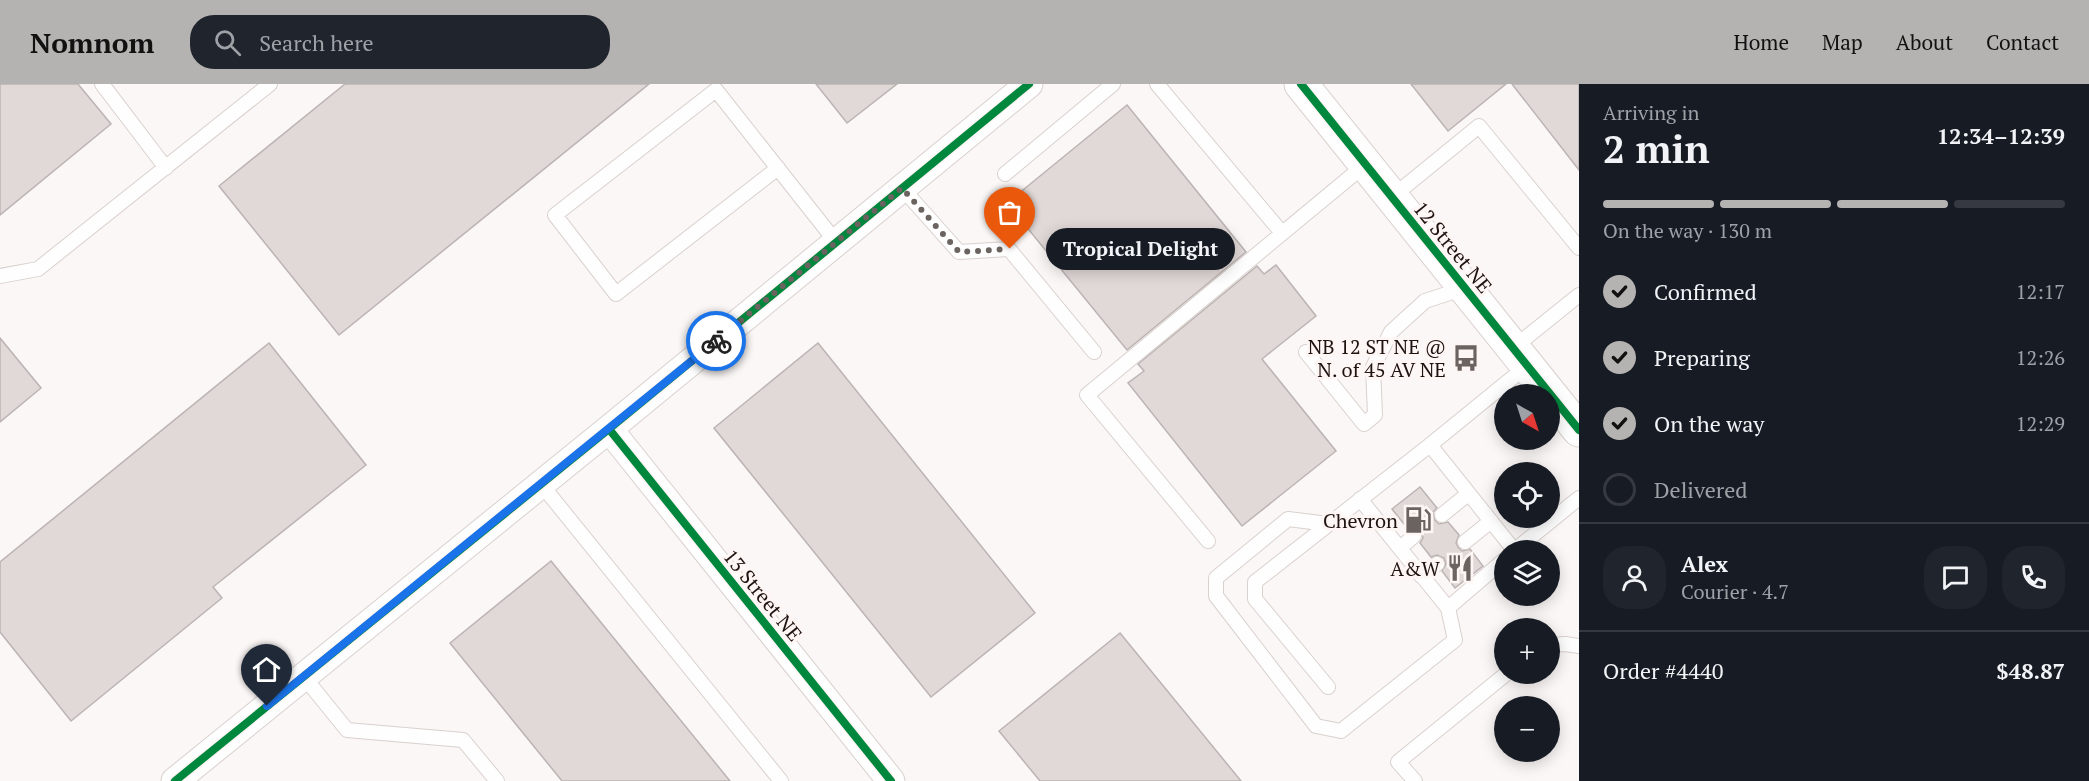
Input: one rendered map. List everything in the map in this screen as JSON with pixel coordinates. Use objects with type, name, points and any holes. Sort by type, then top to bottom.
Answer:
[{"type":"street","points":[[175,781],[1029,84]]},
{"type":"street","name":"12 Street NE","points":[[1301,84],[1579,430]]},
{"type":"street","name":"13 Street NE","points":[[609,429],[891,781]]},
{"type":"lane","points":[[102,84],[166,168]]},
{"type":"lane","points":[[0,276],[38,269],[270,84]]},
{"type":"lane","points":[[1005,174],[1113,84]]},
{"type":"lane","points":[[1157,84],[1282,232]]},
{"type":"lane","points":[[778,168],[616,294],[555,215],[716,90],[778,168],[836,242]]},
{"type":"lane","points":[[1392,197],[1479,126],[1579,248]]},
{"type":"lane","points":[[1208,541],[1087,396],[1366,164]]},
{"type":"lane","points":[[902,188],[959,252],[1010,249],[1094,352]]},
{"type":"lane","points":[[1306,352],[1364,424],[1375,415],[1373,367],[1391,332],[1425,301],[1465,288]]},
{"type":"lane","points":[[1328,687],[1255,598],[1255,582],[1430,445],[1520,357],[1579,295]]},
{"type":"lane","points":[[1430,445],[1507,540]]},
{"type":"lane","points":[[541,484],[782,781]]},
{"type":"lane","points":[[1442,514],[1468,494]]},
{"type":"lane","points":[[1527,540],[1579,498]]},
{"type":"lane","points":[[1328,524],[1288,519],[1216,578],[1216,596],[1316,726],[1341,731],[1455,640],[1448,608],[1360,499]]},
{"type":"lane","points":[[1465,542],[1491,521]]},
{"type":"lane","points":[[1400,548],[1414,536]]},
{"type":"lane","points":[[1421,576],[1437,564]]},
{"type":"lane","points":[[1448,608],[1494,569]]},
{"type":"lane","points":[[1560,644],[1579,646]]},
{"type":"lane","points":[[304,677],[346,730],[463,740],[497,781]]},
{"type":"lane","points":[[1415,781],[1398,762],[1494,684]]},
{"type":"building","points":[[0,84],[78,84],[111,124],[0,215]]},
{"type":"building","points":[[345,84],[649,84],[339,335],[219,186]]},
{"type":"building","points":[[816,84],[897,84],[847,123]]},
{"type":"building","points":[[1411,84],[1506,84],[1448,131]]},
{"type":"building","points":[[1512,84],[1579,84],[1579,170]]},
{"type":"building","points":[[1127,105],[1246,252],[1127,350],[1007,203]]},
{"type":"building","points":[[1276,265],[1316,316],[1262,359],[1336,451],[1242,526],[1128,383],[1144,371],[1138,364],[1257,266],[1264,274]]},
{"type":"building","points":[[0,338],[41,388],[0,422]]},
{"type":"building","points":[[269,343],[366,465],[213,587],[222,598],[71,721],[0,632],[0,562]]},
{"type":"building","points":[[818,343],[1035,613],[931,697],[714,428]]},
{"type":"building","points":[[1420,487],[1437,508],[1433,512],[1435,520],[1439,524],[1448,522],[1459,535],[1456,543],[1458,547],[1462,551],[1470,549],[1483,566],[1455,588],[1442,571],[1446,564],[1444,558],[1437,555],[1431,557],[1420,543],[1423,538],[1421,531],[1416,527],[1408,529],[1392,509]]},
{"type":"building","points":[[551,561],[730,781],[562,781],[450,643]]},
{"type":"building","points":[[1120,633],[1241,781],[1040,781],[999,731]]},
{"type":"cycle path","points":[[175,781],[1029,84]]},
{"type":"cycle path","points":[[1301,84],[1579,430]]},
{"type":"cycle path","points":[[609,429],[891,781]]},
{"type":"way so far","points":[[716,341],[902,188],[959,252],[1010,249]]},
{"type":"place","name":"Tropical Delight","points":[[1010,249]]},
{"type":"place","name":"NB 12 ST NE @ N. of 45 AV NE","points":[[1466,358]]},
{"type":"place","name":"Chevron","points":[[1418,520]]},
{"type":"place","name":"A&W","points":[[1460,568]]},
{"type":"route","points":[[267,706],[716,341]]}]
